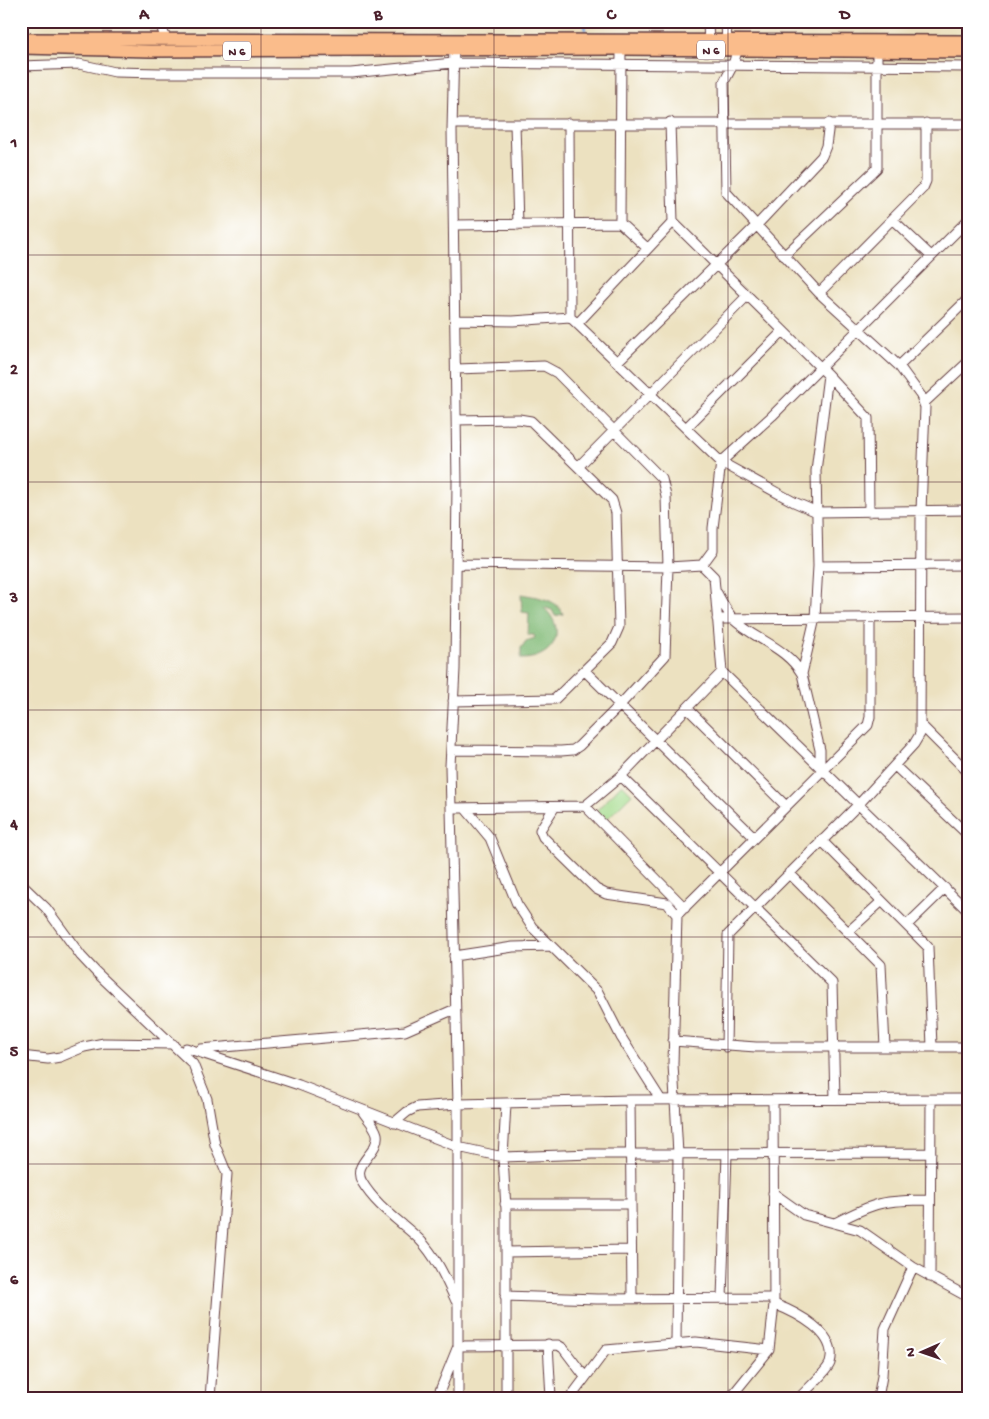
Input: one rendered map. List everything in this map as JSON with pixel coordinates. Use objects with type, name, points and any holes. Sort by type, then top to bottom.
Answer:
[{"type":"main road","name":"N 6","points":[[21,39],[166,39],[453,45],[486,50],[620,49],[709,45]]},
{"type":"main road","name":"N 6","points":[[730,47],[968,41]]},
{"type":"main road","name":"N 6","points":[[21,48],[150,51],[453,45],[709,45],[877,52],[968,52]]},
{"type":"street","points":[[160,21],[166,39]]},
{"type":"street","points":[[708,21],[709,45]]},
{"type":"street","points":[[726,21],[734,65],[724,82],[725,190],[728,196],[819,293],[899,366],[924,403],[920,566],[921,725],[917,741],[859,804],[755,907],[727,939],[726,1047]]},
{"type":"street","points":[[453,45],[456,564],[450,750],[458,1104],[458,1398]]},
{"type":"street","points":[[620,49],[620,223]]},
{"type":"street","points":[[486,50],[487,63]]},
{"type":"street","points":[[784,256],[876,170],[878,162],[877,52]]},
{"type":"street","points":[[21,66],[79,64],[115,72],[160,73],[351,73],[453,63],[968,67]]},
{"type":"street","points":[[452,124],[619,122],[968,124]]},
{"type":"street","points":[[670,122],[673,222],[868,418],[869,512]]},
{"type":"street","points":[[569,123],[568,224],[570,317],[577,324],[721,462],[794,502],[817,512],[968,510]]},
{"type":"street","points":[[617,362],[756,226],[822,156],[826,146],[829,123]]},
{"type":"street","points":[[819,293],[893,220],[925,184],[926,123]]},
{"type":"street","points":[[515,124],[518,225]]},
{"type":"street","points":[[893,220],[930,256]]},
{"type":"street","points":[[702,565],[713,550],[714,519],[721,462],[772,416],[860,330],[930,256],[968,220]]},
{"type":"street","points":[[577,324],[673,222]]},
{"type":"street","points":[[454,225],[620,223],[647,248]]},
{"type":"street","points":[[579,466],[747,296]]},
{"type":"street","points":[[899,366],[968,299]]},
{"type":"street","points":[[456,320],[514,321],[570,317]]},
{"type":"street","points":[[686,428],[783,331]]},
{"type":"street","points":[[924,403],[968,362]]},
{"type":"street","points":[[450,750],[573,750],[620,705],[665,656],[668,567],[664,483],[659,474],[552,369],[544,366],[456,369]]},
{"type":"street","points":[[802,674],[815,618],[818,566],[816,471],[828,376]]},
{"type":"street","points":[[453,701],[552,699],[560,696],[615,639],[618,632],[614,503],[579,466],[529,420],[456,420]]},
{"type":"street","points":[[456,564],[617,567],[702,565],[714,577],[722,672],[968,911]]},
{"type":"street","points":[[818,566],[968,565]]},
{"type":"street","points":[[716,590],[735,620],[751,633],[787,655],[802,674],[820,750],[822,768]]},
{"type":"street","points":[[717,619],[968,617]]},
{"type":"street","points":[[676,1343],[678,1154],[673,1041],[678,915],[822,768],[864,731],[870,721],[870,618]]},
{"type":"street","points":[[585,671],[754,837]]},
{"type":"street","points":[[452,808],[516,806],[554,808],[584,806],[621,776],[722,672]]},
{"type":"street","points":[[688,709],[786,806]]},
{"type":"street","points":[[921,725],[968,772]]},
{"type":"street","points":[[895,766],[968,835]]},
{"type":"street","points":[[621,776],[832,983],[835,1099]]},
{"type":"street","points":[[584,806],[685,908]]},
{"type":"street","points":[[465,808],[490,838],[517,904],[532,927],[600,994],[622,1037],[661,1100]]},
{"type":"street","points":[[554,808],[540,830],[543,837],[596,889],[606,894],[667,903],[678,915]]},
{"type":"street","points":[[821,840],[929,949],[932,1047]]},
{"type":"street","points":[[789,873],[882,967],[885,1047]]},
{"type":"street","points":[[21,884],[46,908],[96,972],[171,1044],[187,1056],[198,1071],[207,1100],[215,1145],[227,1174],[210,1398]]},
{"type":"street","points":[[907,925],[945,888]]},
{"type":"street","points":[[848,932],[882,901]]},
{"type":"street","points":[[454,956],[513,947],[551,946]]},
{"type":"street","points":[[186,1048],[213,1049],[313,1038],[405,1031],[455,1009]]},
{"type":"street","points":[[673,1041],[726,1047],[968,1047]]},
{"type":"street","points":[[21,1056],[48,1059],[60,1057],[84,1047],[104,1043],[171,1044],[229,1060],[458,1147],[503,1157],[631,1154],[931,1153]]},
{"type":"street","points":[[630,1100],[632,1298]]},
{"type":"street","points":[[394,1123],[407,1112],[417,1107],[458,1104],[630,1100],[968,1100]]},
{"type":"street","points":[[730,1398],[769,1350],[774,1301],[773,1100]]},
{"type":"street","points":[[930,1277],[931,1100]]},
{"type":"street","points":[[506,1104],[503,1157],[506,1204],[506,1398]]},
{"type":"street","points":[[363,1112],[377,1135],[376,1145],[360,1168],[362,1181],[385,1212],[428,1250],[445,1276],[458,1306]]},
{"type":"street","points":[[722,1298],[727,1154]]},
{"type":"street","points":[[774,1193],[799,1213],[867,1234],[913,1267],[968,1297]]},
{"type":"street","points":[[835,1223],[873,1204],[891,1200],[930,1200]]},
{"type":"street","points":[[506,1204],[631,1204]]},
{"type":"street","points":[[506,1252],[631,1250]]},
{"type":"street","points":[[878,1398],[882,1376],[885,1329],[913,1267]]},
{"type":"street","points":[[505,1296],[722,1298],[774,1301],[820,1330],[827,1341],[830,1366],[799,1398]]},
{"type":"street","points":[[570,1398],[606,1350],[696,1342],[769,1350]]},
{"type":"street","points":[[458,1346],[548,1344],[563,1348],[585,1377]]},
{"type":"street","points":[[548,1344],[551,1398]]},
{"type":"street","points":[[438,1398],[458,1346]]},
{"type":"green space","points":[[521,594],[551,601],[563,614],[555,616],[552,610],[543,607],[551,616],[555,625],[556,634],[554,642],[542,654],[532,658],[521,659],[521,648],[526,641],[535,638],[534,635],[528,635],[529,613],[522,612]]},
{"type":"green space","points":[[622,784],[632,794],[605,821],[595,812]]},
{"type":"waterway","points":[[585,21],[585,34]]}]
